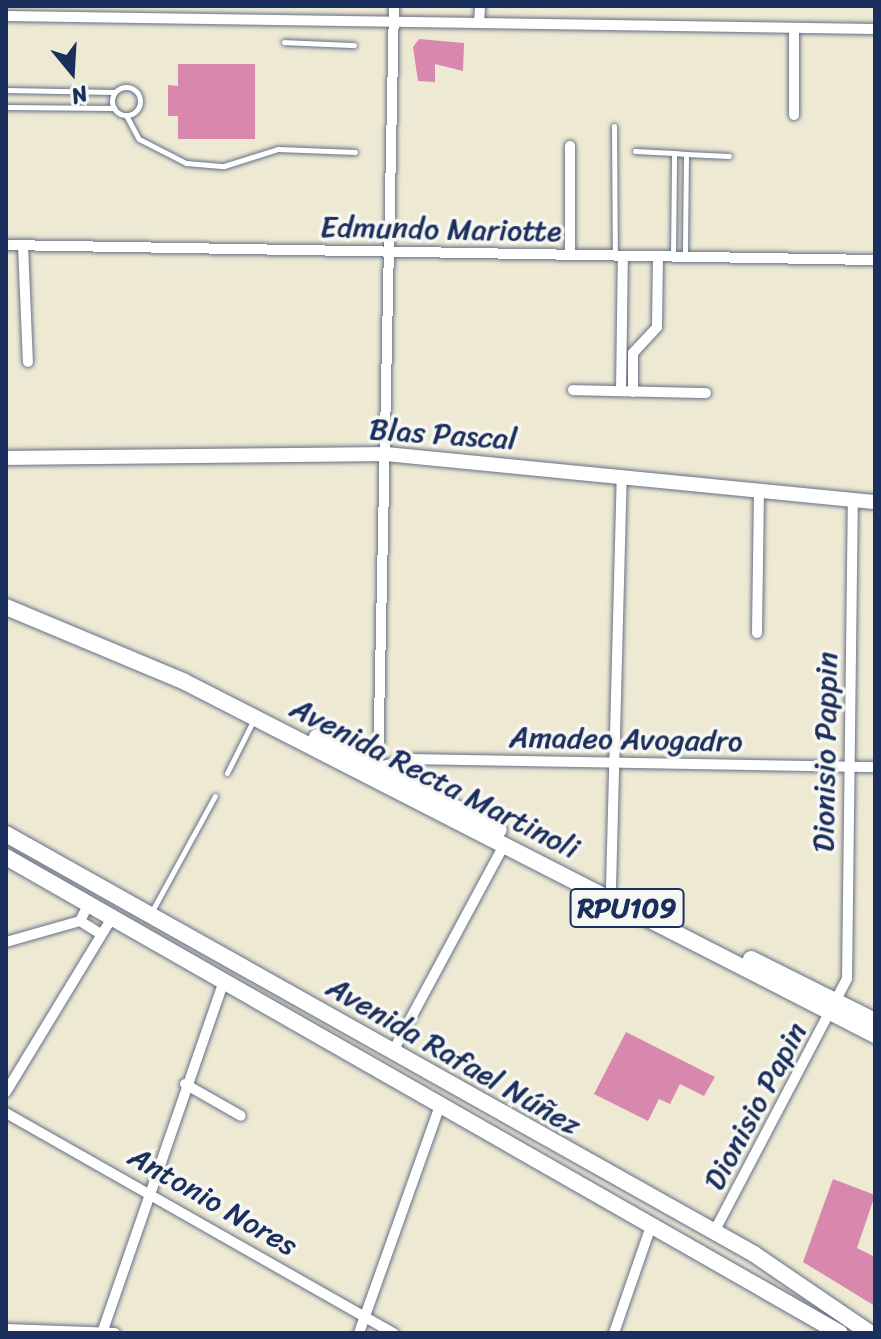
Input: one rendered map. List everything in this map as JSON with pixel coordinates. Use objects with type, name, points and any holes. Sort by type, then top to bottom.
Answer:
[{"type":"main road","name":"Blas Pascal","points":[[6,458],[385,454],[875,502]]},
{"type":"main road","name":"Avenida Recta Martinoli","points":[[6,596],[130,643],[378,774],[504,845],[835,1008],[875,1021]]},
{"type":"main road","name":"Avenida Recta Martinoli","points":[[6,607],[128,653],[304,743],[378,774],[611,887],[835,1008],[875,1035]]},
{"type":"main road","name":"Avenida Rafael Núñez","points":[[6,834],[714,1232],[869,1332]]},
{"type":"main road","name":"Avenida Rafael Núñez","points":[[6,857],[652,1221],[840,1333]]},
{"type":"main road","points":[[82,877],[89,903]]},
{"type":"main road","points":[[113,916],[127,913],[193,950],[212,951]]},
{"type":"street","points":[[378,774],[394,6]]},
{"type":"street","points":[[479,22],[480,6]]},
{"type":"street","points":[[6,16],[875,29]]},
{"type":"street","points":[[794,28],[794,115]]},
{"type":"street","points":[[570,146],[570,255]]},
{"type":"street","name":"Edmundo Mariotte","points":[[6,245],[875,260]]},
{"type":"street","points":[[23,245],[28,362]]},
{"type":"street","points":[[619,256],[633,392]]},
{"type":"street","points":[[621,391],[627,353],[657,327],[658,256]]},
{"type":"street","points":[[573,390],[706,393]]},
{"type":"street","points":[[611,887],[622,475]]},
{"type":"street","points":[[757,633],[759,490]]},
{"type":"street","name":"Dionisio Pappin","points":[[835,1008],[847,979],[853,499]]},
{"type":"street","name":"Amadeo Avogadro","points":[[378,774],[412,759],[875,767]]},
{"type":"street","points":[[392,1053],[504,845]]},
{"type":"street","points":[[6,942],[80,921],[89,903]]},
{"type":"street","points":[[6,1092],[113,916]]},
{"type":"street","points":[[80,921],[101,934]]},
{"type":"street","points":[[102,1332],[185,1084],[224,980]]},
{"type":"street","name":"Dionisio Papin","points":[[714,1232],[835,1008]]},
{"type":"street","points":[[185,1084],[241,1116]]},
{"type":"street","points":[[359,1333],[441,1103]]},
{"type":"street","name":"Antonio Nores","points":[[6,1113],[394,1333]]},
{"type":"street","points":[[614,1333],[652,1221]]},
{"type":"street","points":[[6,1329],[115,1333]]},
{"type":"lane","points":[[284,42],[354,45]]},
{"type":"lane","points":[[6,90],[114,92],[129,86],[139,94],[139,107],[126,115]]},
{"type":"lane","points":[[114,92],[114,108]]},
{"type":"lane","points":[[6,107],[114,108],[126,115],[139,139],[186,163],[224,166],[278,149],[355,152]]},
{"type":"lane","points":[[614,126],[619,256]]},
{"type":"lane","points":[[635,151],[729,156]]},
{"type":"lane","points":[[674,153],[679,257]]},
{"type":"lane","points":[[679,257],[686,154]]},
{"type":"lane","points":[[227,773],[255,717]]},
{"type":"lane","points":[[149,915],[215,796]]},
{"type":"building","points":[[419,39],[464,43],[463,71],[435,64],[435,82],[418,81],[413,47]]},
{"type":"building","points":[[178,64],[255,64],[255,139],[178,139],[178,116],[168,116],[168,85],[178,86]]},
{"type":"building","points":[[626,1032],[715,1077],[704,1096],[680,1084],[670,1104],[659,1099],[648,1121],[594,1094]]},
{"type":"building","points":[[833,1179],[875,1195],[857,1248],[875,1257],[875,1306],[803,1262]]}]
